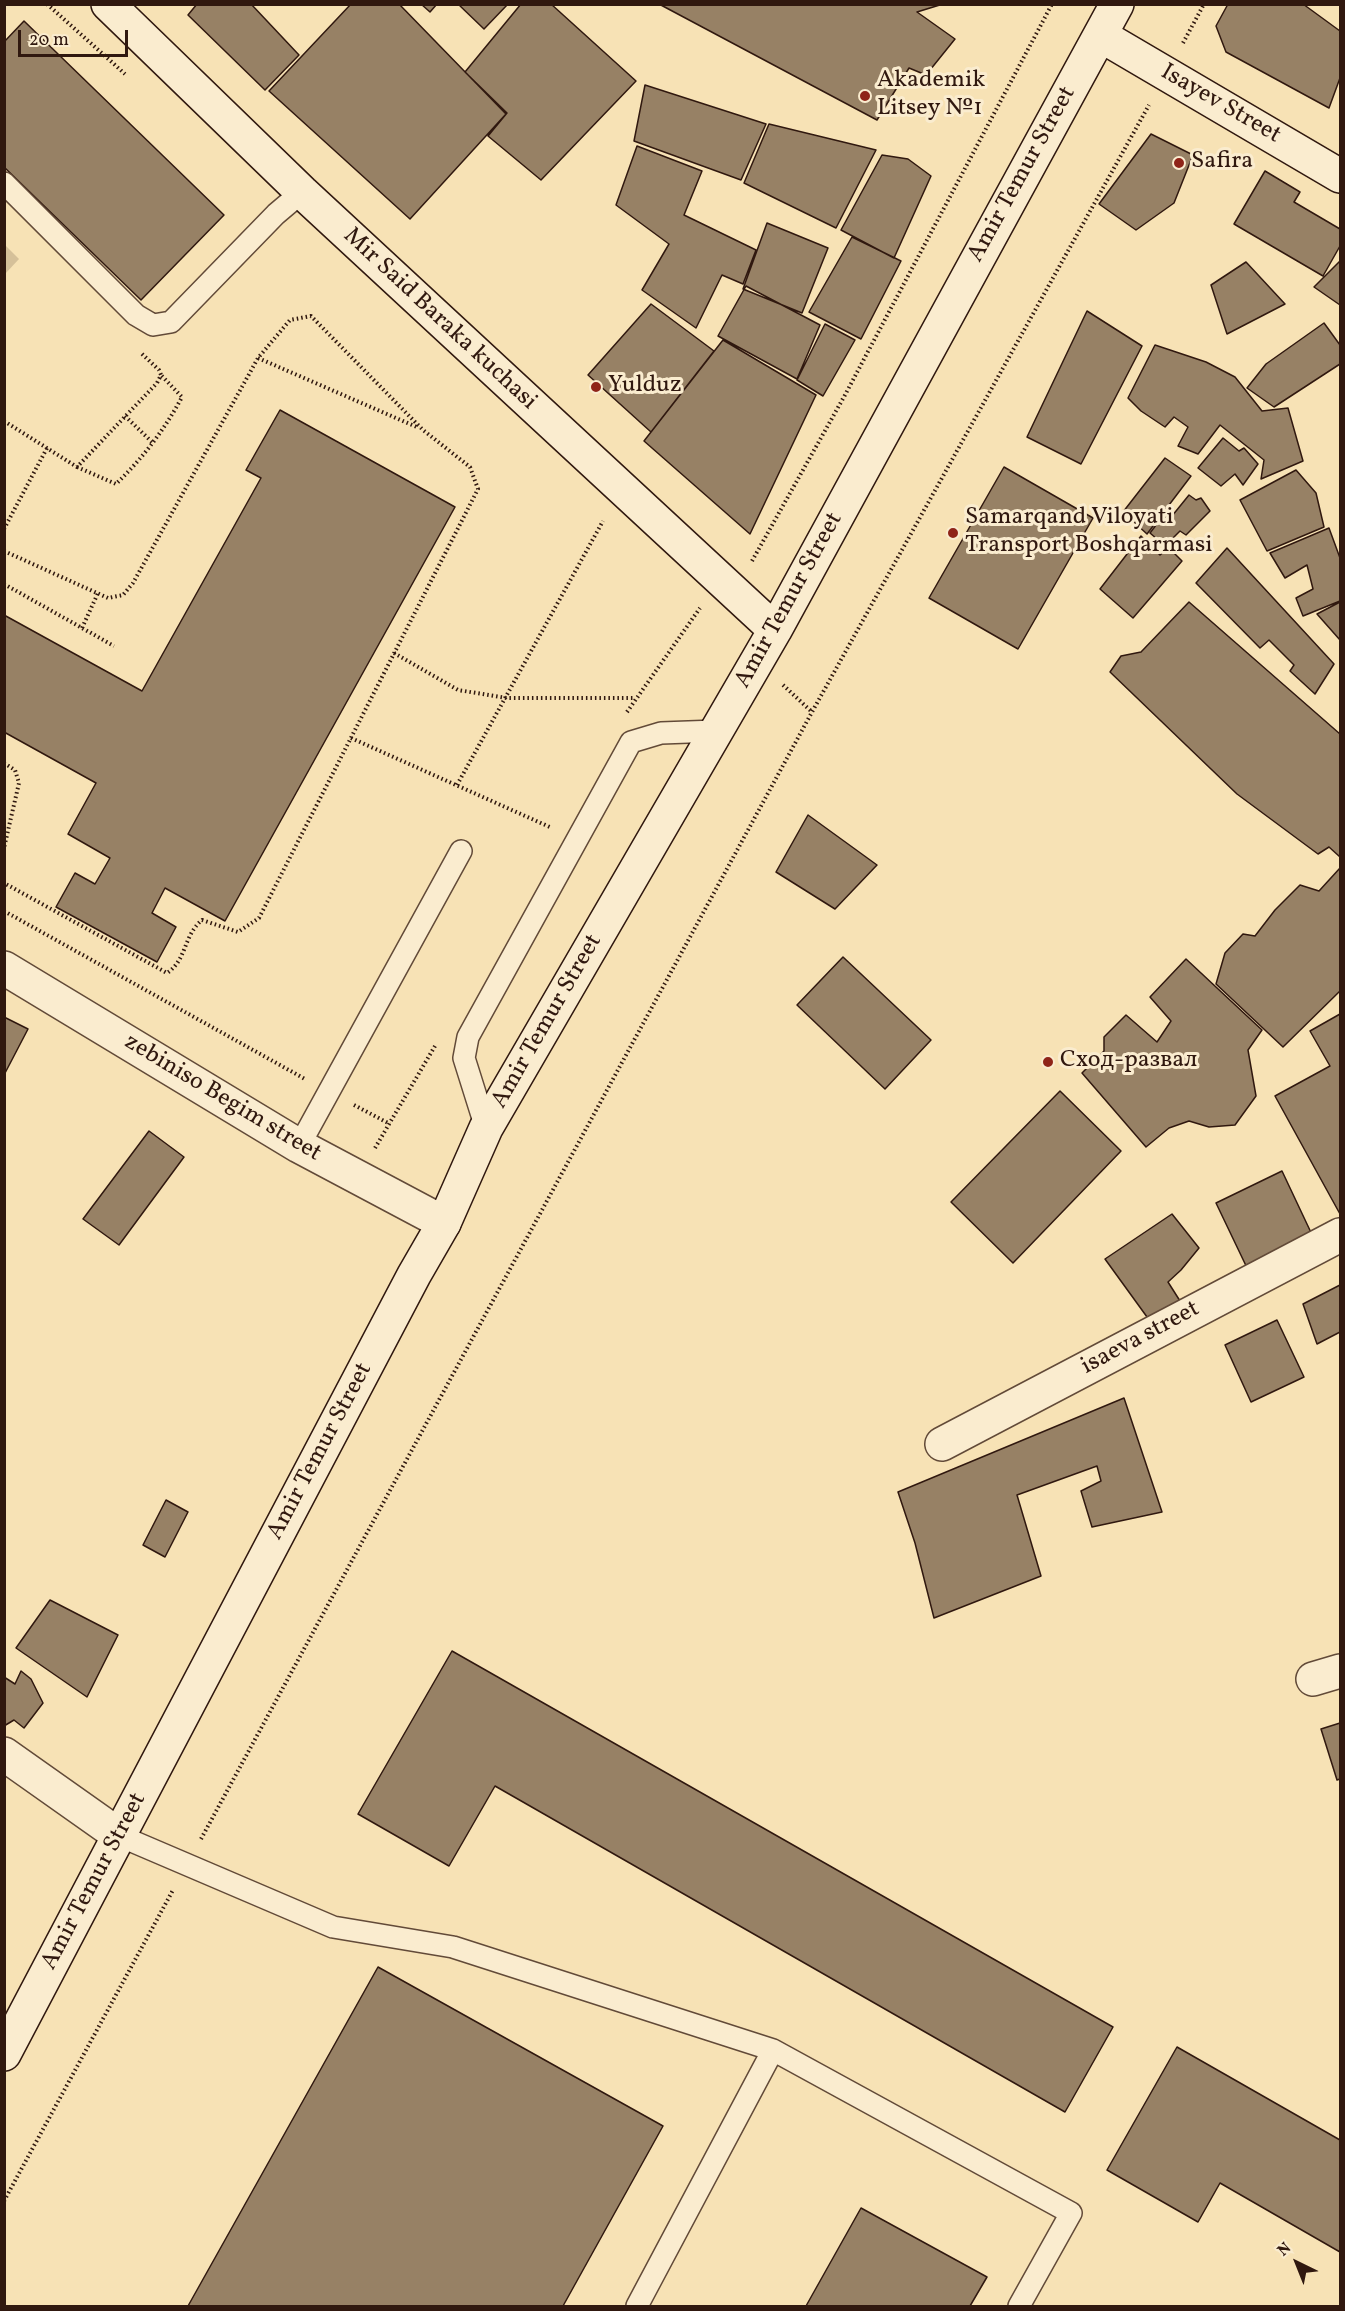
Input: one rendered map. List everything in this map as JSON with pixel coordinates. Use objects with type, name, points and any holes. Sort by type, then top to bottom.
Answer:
[{"type":"main road","name":"Mir Said Baraka kuchasi","points":[[108,4],[302,192],[775,630]]},
{"type":"main road","name":"Amir Temur Street","points":[[4,2054],[414,1275],[444,1223],[486,1128],[775,630],[1117,4]]},
{"type":"main road","name":"Isayev Street","points":[[1100,35],[1341,176]]},
{"type":"main road","name":"zebiniso Begim street","points":[[4,968],[299,1146],[444,1223]]},
{"type":"main road","name":"isaeva street","points":[[942,1444],[1341,1234]]},
{"type":"main road","points":[[4,1754],[120,1836]]},
{"type":"lane","points":[[4,183],[136,315],[153,325],[171,322],[276,214],[302,192]]},
{"type":"lane","points":[[486,1128],[464,1058],[468,1037],[631,742],[661,733],[716,731]]},
{"type":"lane","points":[[299,1146],[461,851]]},
{"type":"lane","points":[[120,1836],[333,1927],[453,1947],[773,2050],[1071,2213],[1019,2307]]},
{"type":"lane","points":[[637,2307],[773,2050]]},
{"type":"path","points":[[4,2201],[812,712],[1204,4]]},
{"type":"path","points":[[4,550],[108,598],[123,595],[133,583],[258,358],[290,320],[311,316],[423,430],[470,467],[478,489],[259,918],[238,932],[202,920],[191,930],[178,966],[167,973],[4,883]]},
{"type":"path","points":[[4,421],[76,466],[116,484],[152,442],[182,397],[134,346]]},
{"type":"path","points":[[258,358],[423,430]]},
{"type":"path","points":[[76,466],[157,383],[161,375]]},
{"type":"path","points":[[125,416],[152,442]]},
{"type":"path","points":[[4,529],[47,448]]},
{"type":"path","points":[[457,785],[603,521]]},
{"type":"path","points":[[4,584],[114,646]]},
{"type":"path","points":[[82,628],[98,593]]},
{"type":"path","points":[[394,653],[458,690],[507,698],[634,698]]},
{"type":"path","points":[[351,738],[558,831]]},
{"type":"path","points":[[4,763],[15,770],[19,783],[4,848]]},
{"type":"path","points":[[4,911],[328,1092],[390,1124]]},
{"type":"shaded area","points":[[5,245],[19,259],[4,274]]},
{"type":"building","points":[[197,4],[251,4],[299,55],[265,90],[188,15]]},
{"type":"building","points":[[351,4],[399,4],[506,114],[410,219],[269,91]]},
{"type":"building","points":[[421,4],[437,4],[430,12]]},
{"type":"building","points":[[458,4],[508,4],[484,29]]},
{"type":"building","points":[[521,4],[551,4],[636,81],[541,180],[488,136],[507,113],[465,72]]},
{"type":"building","points":[[659,4],[943,4],[917,12],[955,39],[926,75],[909,68],[877,120]]},
{"type":"building","points":[[1228,4],[1303,4],[1340,31],[1340,78],[1329,108],[1226,52],[1216,26]]},
{"type":"building","points":[[24,21],[224,215],[141,300],[4,167],[4,42]]},
{"type":"building","points":[[645,85],[766,124],[741,180],[634,141]]},
{"type":"building","points":[[769,124],[876,150],[836,228],[744,183]]},
{"type":"building","points":[[1151,134],[1193,155],[1174,203],[1136,230],[1099,204]]},
{"type":"building","points":[[637,146],[702,171],[684,215],[756,250],[743,284],[722,275],[696,328],[642,290],[669,244],[616,205]]},
{"type":"building","points":[[882,155],[908,159],[931,176],[894,258],[841,230]]},
{"type":"building","points":[[1265,171],[1300,192],[1294,202],[1340,229],[1340,246],[1323,276],[1234,224]]},
{"type":"building","points":[[767,223],[828,248],[802,313],[743,289]]},
{"type":"building","points":[[852,237],[901,261],[861,339],[809,312]]},
{"type":"building","points":[[1340,261],[1340,305],[1314,287]]},
{"type":"building","points":[[1246,262],[1285,304],[1227,334],[1211,285]]},
{"type":"building","points":[[746,286],[820,325],[797,379],[718,336]]},
{"type":"building","points":[[651,304],[714,351],[651,432],[588,375]]},
{"type":"building","points":[[1087,311],[1142,346],[1081,464],[1027,437]]},
{"type":"building","points":[[1324,323],[1340,345],[1340,364],[1274,407],[1247,388],[1266,364]]},
{"type":"building","points":[[825,324],[855,340],[823,396],[797,380]]},
{"type":"building","points":[[723,340],[816,395],[750,534],[644,441]]},
{"type":"building","points":[[1155,345],[1206,362],[1235,377],[1262,411],[1288,408],[1303,461],[1261,479],[1264,460],[1220,425],[1198,454],[1178,446],[1188,427],[1174,417],[1165,427],[1141,411],[1128,398]]},
{"type":"building","points":[[280,410],[455,507],[225,921],[165,888],[152,913],[176,927],[157,962],[56,907],[75,873],[95,884],[110,858],[68,834],[96,783],[4,732],[4,615],[142,691],[261,478],[246,470]]},
{"type":"building","points":[[1223,438],[1239,451],[1244,448],[1258,464],[1243,485],[1235,474],[1221,486],[1198,468]]},
{"type":"building","points":[[1165,458],[1191,476],[1147,534],[1123,512]]},
{"type":"building","points":[[1004,467],[1093,518],[1018,649],[929,598]]},
{"type":"building","points":[[1296,470],[1316,493],[1324,527],[1267,551],[1240,500]]},
{"type":"building","points":[[1189,495],[1196,500],[1201,498],[1210,511],[1186,535],[1180,531],[1165,546],[1150,533],[1166,512],[1172,516]]},
{"type":"building","points":[[1329,528],[1340,558],[1340,601],[1303,616],[1296,598],[1313,589],[1307,565],[1285,578],[1270,553]]},
{"type":"building","points":[[1141,536],[1160,555],[1169,548],[1182,561],[1133,618],[1100,589]]},
{"type":"building","points":[[1227,548],[1334,664],[1315,694],[1290,671],[1294,665],[1269,640],[1260,648],[1196,583]]},
{"type":"building","points":[[1189,602],[1340,734],[1340,857],[1329,847],[1318,854],[1237,794],[1110,672],[1121,656],[1141,652]]},
{"type":"building","points":[[1340,602],[1340,640],[1317,614]]},
{"type":"building","points":[[808,815],[877,865],[835,909],[776,872]]},
{"type":"building","points":[[1340,868],[1340,991],[1283,1047],[1216,984],[1225,953],[1243,934],[1255,936],[1275,910],[1300,885],[1319,891]]},
{"type":"building","points":[[843,957],[931,1040],[885,1089],[797,1005]]},
{"type":"building","points":[[1186,959],[1262,1030],[1248,1050],[1256,1096],[1235,1125],[1209,1127],[1189,1121],[1169,1128],[1146,1147],[1082,1073],[1104,1051],[1104,1037],[1126,1015],[1157,1042],[1171,1021],[1150,997]]},
{"type":"building","points":[[1340,1014],[1340,1214],[1275,1096],[1330,1066],[1310,1031]]},
{"type":"building","points":[[4,1017],[28,1029],[4,1075]]},
{"type":"building","points":[[1060,1091],[1121,1151],[1013,1263],[951,1202]]},
{"type":"building","points":[[149,1131],[184,1157],[119,1245],[83,1219]]},
{"type":"building","points":[[1282,1171],[1315,1241],[1249,1272],[1216,1203]]},
{"type":"building","points":[[1172,1214],[1199,1248],[1168,1282],[1187,1312],[1155,1328],[1105,1259]]},
{"type":"building","points":[[1340,1285],[1340,1332],[1317,1344],[1303,1304]]},
{"type":"building","points":[[1277,1320],[1304,1377],[1251,1402],[1225,1345]]},
{"type":"building","points":[[1124,1398],[1162,1512],[1092,1527],[1081,1491],[1101,1481],[1097,1466],[1017,1495],[1041,1576],[934,1618],[915,1543],[898,1492]]},
{"type":"building","points":[[166,1500],[188,1512],[165,1557],[143,1545]]},
{"type":"building","points":[[50,1600],[118,1635],[87,1697],[16,1648]]},
{"type":"building","points":[[452,1651],[1113,2027],[1065,2112],[495,1786],[449,1866],[358,1814]]},
{"type":"building","points":[[21,1671],[31,1679],[43,1703],[24,1728],[14,1720],[4,1726],[4,1677],[15,1684]]},
{"type":"building","points":[[1340,1723],[1340,1779],[1337,1780],[1321,1729]]},
{"type":"building","points":[[378,1967],[663,2126],[563,2306],[188,2306]]},
{"type":"building","points":[[1177,2047],[1340,2140],[1340,2252],[1220,2183],[1198,2222],[1107,2170]]},
{"type":"building","points":[[861,2208],[987,2277],[970,2306],[806,2306]]},
{"type":"place","name":"Akademik Litsey №1","points":[[865,96]]},
{"type":"place","name":"Safira","points":[[1179,163]]},
{"type":"place","name":"Yulduz","points":[[596,387]]},
{"type":"place","name":"Samarqand Viloyati Transport Boshqarmasi","points":[[953,533]]},
{"type":"place","name":"Сход-развал","points":[[1048,1062]]}]
